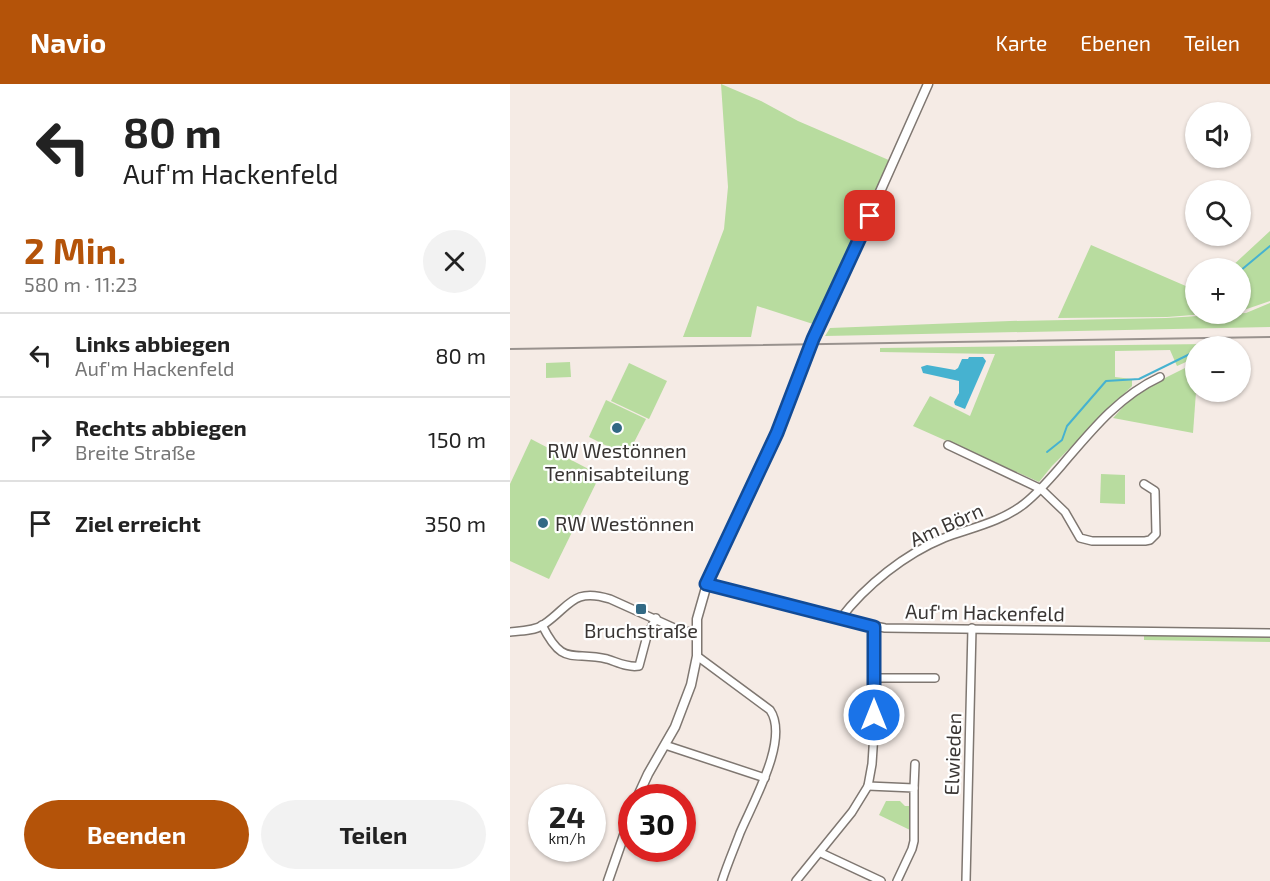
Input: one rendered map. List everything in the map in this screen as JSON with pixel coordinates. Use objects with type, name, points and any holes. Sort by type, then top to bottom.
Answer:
[{"type":"street","points":[[643,784],[675,727],[687,699],[697,656],[697,619],[706,584],[777,433],[813,339],[928,84]]},
{"type":"street","name":"Am Börn","points":[[840,619],[871,585],[898,564],[941,539],[1008,516],[1041,489],[1090,432],[1127,396],[1160,377]]},
{"type":"street","points":[[948,445],[1041,489],[1065,512],[1076,534],[1080,538],[1092,541],[1145,541],[1150,540],[1156,534],[1155,491],[1144,484]]},
{"type":"street","name":"Auf'm Hackenfeld","points":[[706,584],[874,627],[1270,633]]},
{"type":"street","points":[[510,632],[542,625],[577,598],[599,596],[656,618],[681,631],[696,633]]},
{"type":"street","points":[[542,625],[554,644],[566,655],[604,659],[633,667],[639,666],[656,618]]},
{"type":"street","points":[[796,881],[852,812],[868,786],[874,733],[874,627]]},
{"type":"street","name":"Elwieden","points":[[966,881],[972,628]]},
{"type":"street","points":[[697,656],[770,710],[774,716],[776,729],[765,778],[740,832],[722,881]]},
{"type":"street","points":[[874,678],[935,678]]},
{"type":"street","points":[[665,745],[765,778]]},
{"type":"street","points":[[897,881],[914,841],[915,764]]},
{"type":"street","points":[[868,786],[914,788]]},
{"type":"street","points":[[608,881],[618,852]]},
{"type":"street","points":[[820,853],[881,881]]},
{"type":"green space","points":[[721,84],[761,101],[798,121],[891,161],[816,325],[757,306],[751,337],[683,337],[724,229],[728,187]]},
{"type":"green space","points":[[1270,231],[1270,301],[1251,308],[1251,258],[1241,258]]},
{"type":"green space","points":[[1091,245],[1185,286],[1185,316],[1058,318]]},
{"type":"green space","points":[[1270,303],[1270,327],[825,336],[830,328],[1010,321],[1185,317],[1185,324],[1251,324],[1251,311]]},
{"type":"green space","points":[[1185,344],[1185,362],[1177,366],[1170,350],[1115,351],[1115,377],[1132,379],[1132,386],[1039,482],[913,426],[930,396],[970,416],[995,354],[880,352],[880,348]]},
{"type":"green space","points":[[570,362],[571,377],[546,378],[546,363]]},
{"type":"green space","points":[[629,363],[667,381],[649,419],[611,401]]},
{"type":"green space","points":[[1185,368],[1185,402],[1195,402],[1193,433],[1113,418],[1137,392]]},
{"type":"green space","name":"RW Westönnen Tennisabteilung","points":[[606,400],[646,419],[627,456],[589,437]]},
{"type":"green space","name":"RW Westönnen","points":[[531,439],[600,475],[549,579],[510,561],[510,484]]},
{"type":"green space","points":[[1101,474],[1125,475],[1125,504],[1100,503]]},
{"type":"green space","points":[[1144,632],[1270,636],[1270,642],[1144,640]]},
{"type":"green space","points":[[886,801],[900,801],[905,806],[910,806],[910,830],[879,815]]},
{"type":"water","points":[[983,357],[986,361],[965,409],[955,405],[954,402],[959,393],[959,381],[923,373],[921,367],[927,365],[955,370],[962,359]]},
{"type":"waterway","points":[[1251,262],[1270,246]]},
{"type":"waterway","points":[[1047,452],[1062,440],[1067,426],[1106,381],[1139,379],[1185,356]]},
{"type":"railway","points":[[510,349],[1270,337]]},
{"type":"place","name":"RW Westönnen Tennisabteilung","points":[[617,428]]},
{"type":"place","name":"RW Westönnen","points":[[543,523]]},
{"type":"place","name":"Bruchstraße","points":[[641,609]]},
{"type":"route","points":[[870,216],[813,339],[777,433],[706,584],[874,627],[874,715]]}]
